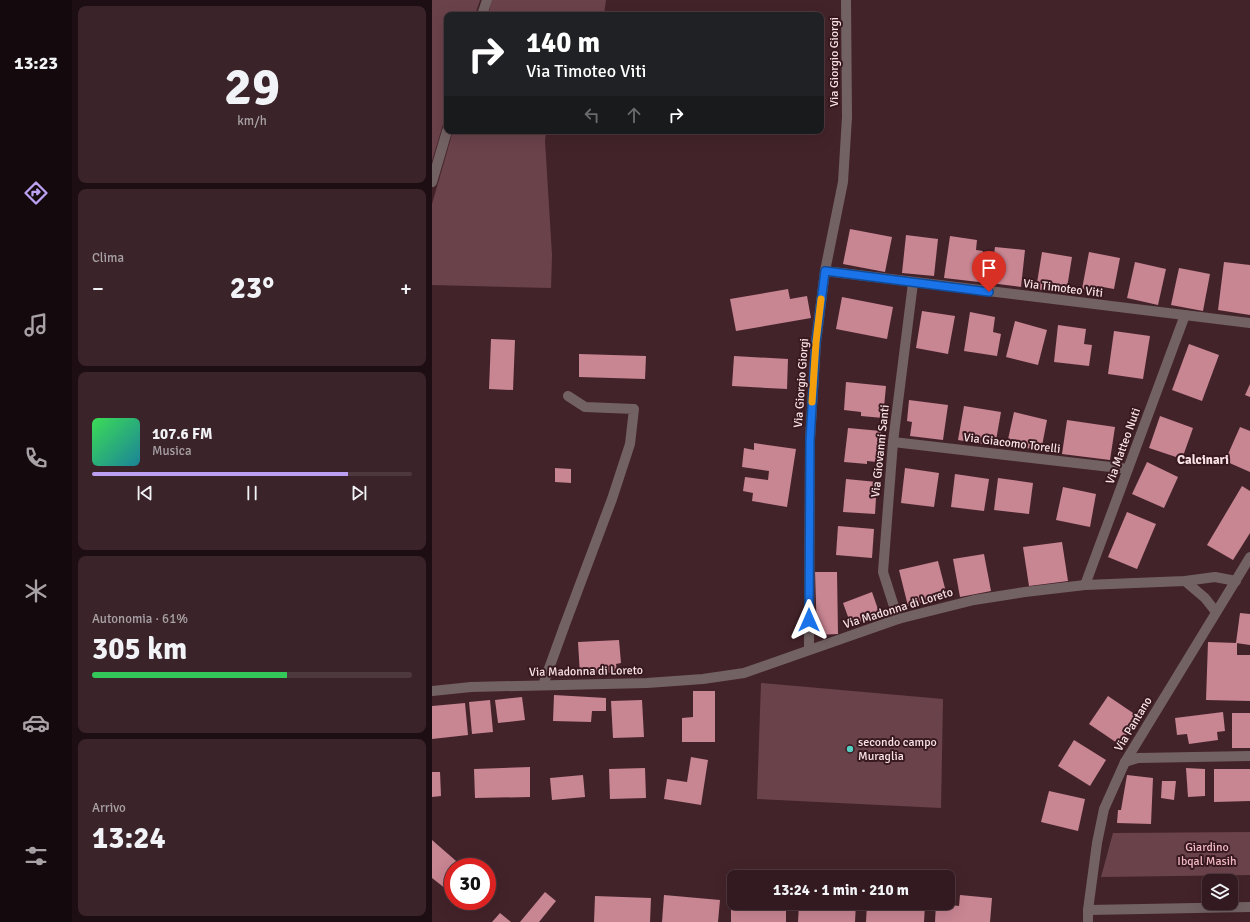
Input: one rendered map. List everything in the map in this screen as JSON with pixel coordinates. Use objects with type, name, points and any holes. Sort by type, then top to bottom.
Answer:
[{"type":"street","points":[[483,12],[486,0]]},
{"type":"street","name":"Via Giorgio Giorgi","points":[[809,650],[810,440],[816,342],[825,271],[843,182],[847,117],[846,0]]},
{"type":"street","points":[[432,182],[446,134]]},
{"type":"street","name":"Via Timoteo Viti","points":[[825,271],[913,283],[1250,323]]},
{"type":"street","name":"Via Giovanni Santi","points":[[898,620],[883,572],[893,442],[913,283]]},
{"type":"street","name":"Via Matteo Nuti","points":[[1085,585],[1185,315]]},
{"type":"street","points":[[543,685],[612,499],[630,444],[634,409],[585,407],[568,396]]},
{"type":"street","name":"Via Giacomo Torelli","points":[[893,442],[1128,469]]},
{"type":"street","name":"Via Pantano","points":[[1088,922],[1088,910],[1097,843],[1104,809],[1125,762],[1250,557]]},
{"type":"street","name":"Via Madonna di Loreto","points":[[432,691],[471,687],[703,680],[744,673],[898,620],[974,600],[1085,585],[1184,581],[1215,577],[1236,581]]},
{"type":"street","points":[[1184,581],[1205,598],[1216,612]]},
{"type":"street","points":[[1125,762],[1138,758],[1250,756]]},
{"type":"street","points":[[1088,910],[1250,908]]},
{"type":"green space","points":[[432,0],[480,0],[476,12],[444,12],[444,121],[432,161]]},
{"type":"green space","points":[[492,0],[606,0],[604,12],[489,12]]},
{"type":"green space","points":[[452,134],[546,134],[552,255],[551,288],[432,285],[432,204]]},
{"type":"green space","name":"secondo campo Muraglia","points":[[761,683],[943,699],[941,808],[757,799]]},
{"type":"green space","name":"Giardino Ibqal Masih","points":[[1250,832],[1250,875],[1202,874],[1202,876],[1101,877],[1113,833]]},
{"type":"building","points":[[850,229],[892,237],[885,272],[843,264]]},
{"type":"building","points":[[906,235],[938,239],[934,276],[902,273]]},
{"type":"building","points":[[950,236],[977,240],[976,250],[983,251],[979,282],[944,278]]},
{"type":"building","points":[[995,247],[1025,250],[1021,287],[990,283]]},
{"type":"building","points":[[1042,252],[1072,257],[1066,294],[1036,289]]},
{"type":"building","points":[[1089,252],[1120,258],[1114,289],[1097,286],[1096,291],[1082,289]]},
{"type":"building","points":[[1135,262],[1166,269],[1158,305],[1127,298]]},
{"type":"building","points":[[1224,262],[1250,265],[1250,315],[1218,310]]},
{"type":"building","points":[[1179,268],[1210,274],[1203,311],[1171,305]]},
{"type":"building","points":[[788,289],[790,299],[807,296],[811,318],[736,331],[730,299]]},
{"type":"building","points":[[842,297],[893,307],[887,339],[836,329]]},
{"type":"building","points":[[922,311],[955,316],[948,354],[916,348]]},
{"type":"building","points":[[970,312],[995,317],[993,332],[1001,334],[997,356],[964,351]]},
{"type":"building","points":[[1015,321],[1047,330],[1038,365],[1006,357]]},
{"type":"building","points":[[1058,325],[1086,329],[1084,344],[1092,345],[1089,366],[1054,362]]},
{"type":"building","points":[[1114,331],[1150,336],[1143,379],[1108,374]]},
{"type":"building","points":[[491,339],[515,340],[513,390],[489,389]]},
{"type":"building","points":[[1189,344],[1219,355],[1202,401],[1172,390]]},
{"type":"building","points":[[579,354],[646,356],[645,379],[579,377]]},
{"type":"building","points":[[734,356],[788,359],[787,389],[732,386]]},
{"type":"building","points":[[846,382],[886,386],[883,418],[861,416],[861,412],[844,410]]},
{"type":"building","points":[[1250,384],[1250,397],[1245,395]]},
{"type":"building","points":[[909,400],[948,405],[943,440],[910,436],[912,422],[907,421]]},
{"type":"building","points":[[964,406],[1001,412],[995,446],[958,440]]},
{"type":"building","points":[[1014,412],[1047,420],[1041,451],[1007,444]]},
{"type":"building","points":[[1160,416],[1193,428],[1182,459],[1149,448]]},
{"type":"building","points":[[1067,420],[1115,427],[1110,460],[1062,454]]},
{"type":"building","points":[[1240,427],[1250,431],[1250,472],[1225,461]]},
{"type":"building","points":[[848,428],[881,431],[878,462],[867,461],[867,464],[844,462]]},
{"type":"building","points":[[754,443],[796,449],[787,507],[752,501],[753,493],[743,491],[745,477],[768,480],[769,471],[742,467],[744,448],[754,450]]},
{"type":"building","points":[[1147,462],[1178,477],[1164,508],[1132,494]]},
{"type":"building","points":[[555,468],[571,469],[571,483],[555,482]]},
{"type":"building","points":[[905,468],[939,473],[934,507],[901,503]]},
{"type":"building","points":[[955,474],[989,479],[984,511],[951,507]]},
{"type":"building","points":[[998,478],[1033,483],[1029,514],[994,510]]},
{"type":"building","points":[[846,479],[877,482],[875,514],[843,512]]},
{"type":"building","points":[[1242,486],[1250,491],[1250,533],[1233,560],[1207,545]]},
{"type":"building","points":[[1063,487],[1096,494],[1090,527],[1056,520]]},
{"type":"building","points":[[1127,512],[1156,524],[1137,569],[1108,557]]},
{"type":"building","points":[[838,526],[874,529],[872,558],[836,555]]},
{"type":"building","points":[[1062,542],[1068,581],[1029,586],[1023,547]]},
{"type":"building","points":[[984,554],[991,591],[960,597],[953,559]]},
{"type":"building","points":[[938,561],[947,596],[908,606],[899,570]]},
{"type":"building","points":[[815,572],[837,572],[838,634],[817,635]]},
{"type":"building","points":[[872,592],[880,615],[851,625],[843,603]]},
{"type":"building","points":[[1240,613],[1250,614],[1250,645],[1236,643]]},
{"type":"building","points":[[619,640],[621,663],[616,664],[617,672],[580,675],[578,642]]},
{"type":"building","points":[[1208,642],[1237,643],[1237,655],[1250,655],[1250,701],[1206,700]]},
{"type":"building","points":[[693,691],[715,691],[715,742],[682,742],[682,718],[693,717]]},
{"type":"building","points":[[554,695],[606,698],[606,711],[592,711],[591,722],[553,721]]},
{"type":"building","points":[[1108,696],[1139,717],[1120,745],[1089,724]]},
{"type":"building","points":[[522,697],[525,720],[498,723],[495,700]]},
{"type":"building","points":[[490,700],[493,732],[472,734],[469,702]]},
{"type":"building","points":[[642,700],[644,737],[613,738],[611,701]]},
{"type":"building","points":[[465,703],[468,735],[432,739],[432,706]]},
{"type":"building","points":[[1223,712],[1225,731],[1217,732],[1218,740],[1189,744],[1187,734],[1177,735],[1175,718]]},
{"type":"building","points":[[1232,713],[1250,713],[1250,748],[1232,748]]},
{"type":"building","points":[[1074,740],[1106,760],[1090,786],[1058,766]]},
{"type":"building","points":[[691,757],[708,760],[701,805],[664,799],[667,779],[687,782]]},
{"type":"building","points":[[530,767],[530,797],[475,798],[474,769]]},
{"type":"building","points":[[645,768],[646,798],[610,799],[609,769]]},
{"type":"building","points":[[1186,768],[1205,769],[1205,796],[1188,797]]},
{"type":"building","points":[[1214,769],[1250,769],[1250,801],[1214,802]]},
{"type":"building","points":[[432,772],[440,772],[441,796],[432,797]]},
{"type":"building","points":[[583,775],[585,797],[552,800],[550,778]]},
{"type":"building","points":[[1127,775],[1153,778],[1151,824],[1117,823],[1118,810],[1121,810]]},
{"type":"building","points":[[1162,781],[1176,781],[1174,800],[1161,798]]},
{"type":"building","points":[[1049,791],[1085,799],[1078,831],[1041,822]]},
{"type":"building","points":[[432,840],[453,858],[444,858],[444,887],[432,878]]},
{"type":"building","points":[[545,892],[556,901],[539,922],[520,922]]},
{"type":"building","points":[[664,895],[720,900],[718,922],[662,922]]},
{"type":"building","points":[[960,895],[992,898],[990,922],[935,922],[936,910],[955,910],[955,905],[959,906]]},
{"type":"building","points":[[595,896],[651,898],[650,922],[594,922]]},
{"type":"building","points":[[731,910],[786,910],[786,922],[731,922]]},
{"type":"building","points":[[799,910],[856,910],[855,922],[798,922]]},
{"type":"building","points":[[867,910],[925,910],[924,922],[866,922]]},
{"type":"building","points":[[500,913],[511,922],[492,922]]},
{"type":"slow traffic","points":[[812,402],[816,342],[821,299]]},
{"type":"place","name":"secondo campo Muraglia","points":[[850,749]]},
{"type":"district","name":"Calcinari","points":[[1203,459]]},
{"type":"route","points":[[809,620],[810,440],[816,342],[825,271],[989,292]]}]
